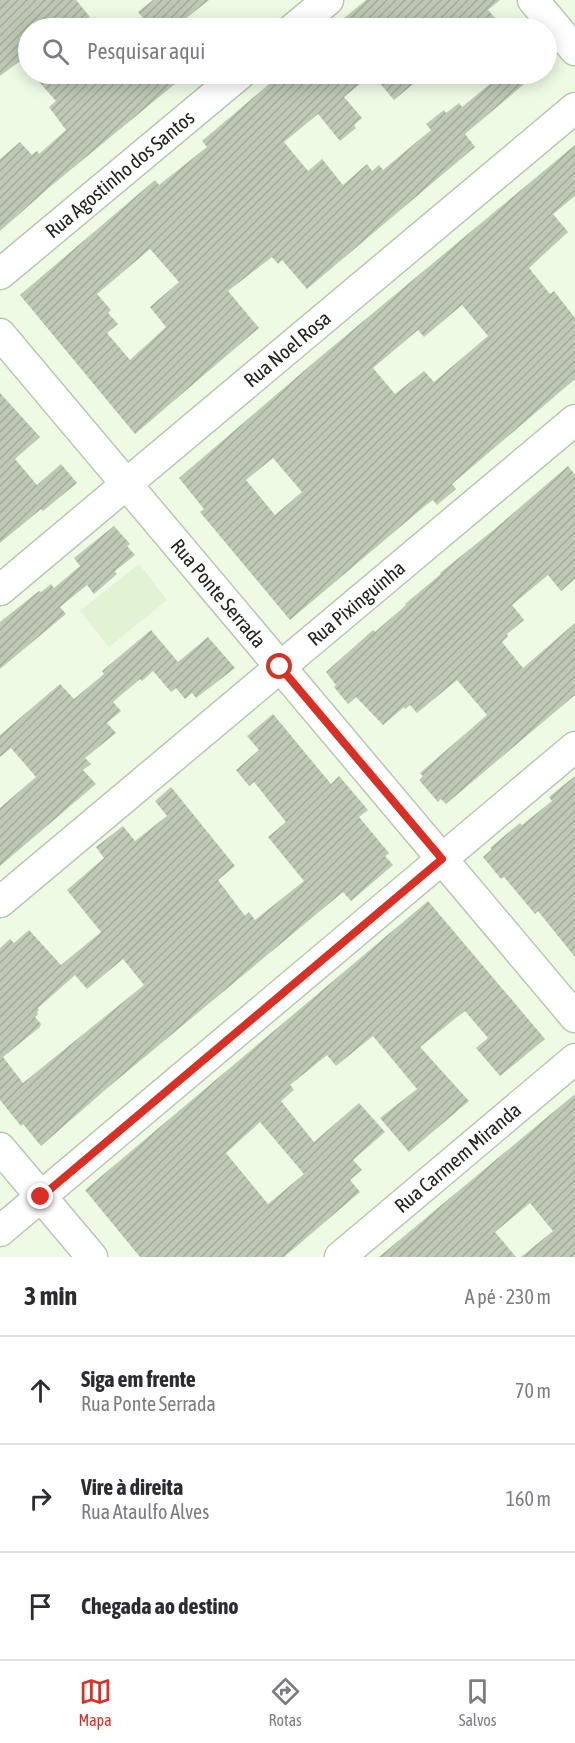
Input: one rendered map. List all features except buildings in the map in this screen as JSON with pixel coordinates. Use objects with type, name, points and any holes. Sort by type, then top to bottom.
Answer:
[{"type":"street","points":[[306,18],[328,0]]},
{"type":"street","points":[[533,0],[548,18]]},
{"type":"street","points":[[557,29],[575,50]]},
{"type":"street","name":"Rua Agostinho dos Santos","points":[[0,274],[228,84]]},
{"type":"street","name":"Rua Noel Rosa","points":[[0,590],[575,108]]},
{"type":"street","name":"Rua Ponte Serrada","points":[[0,334],[575,1017]]},
{"type":"street","name":"Rua Pixinguinha","points":[[0,902],[575,420]]},
{"type":"street","points":[[0,1231],[575,747]]},
{"type":"street","name":"Rua Carmem Miranda","points":[[340,1257],[575,1059]]},
{"type":"street","points":[[0,1148],[92,1257]]},
{"type":"shaded area","points":[[139,564],[167,600],[109,647],[80,611]]},
{"type":"route","points":[[41,1197],[442,859],[280,667]]}]
